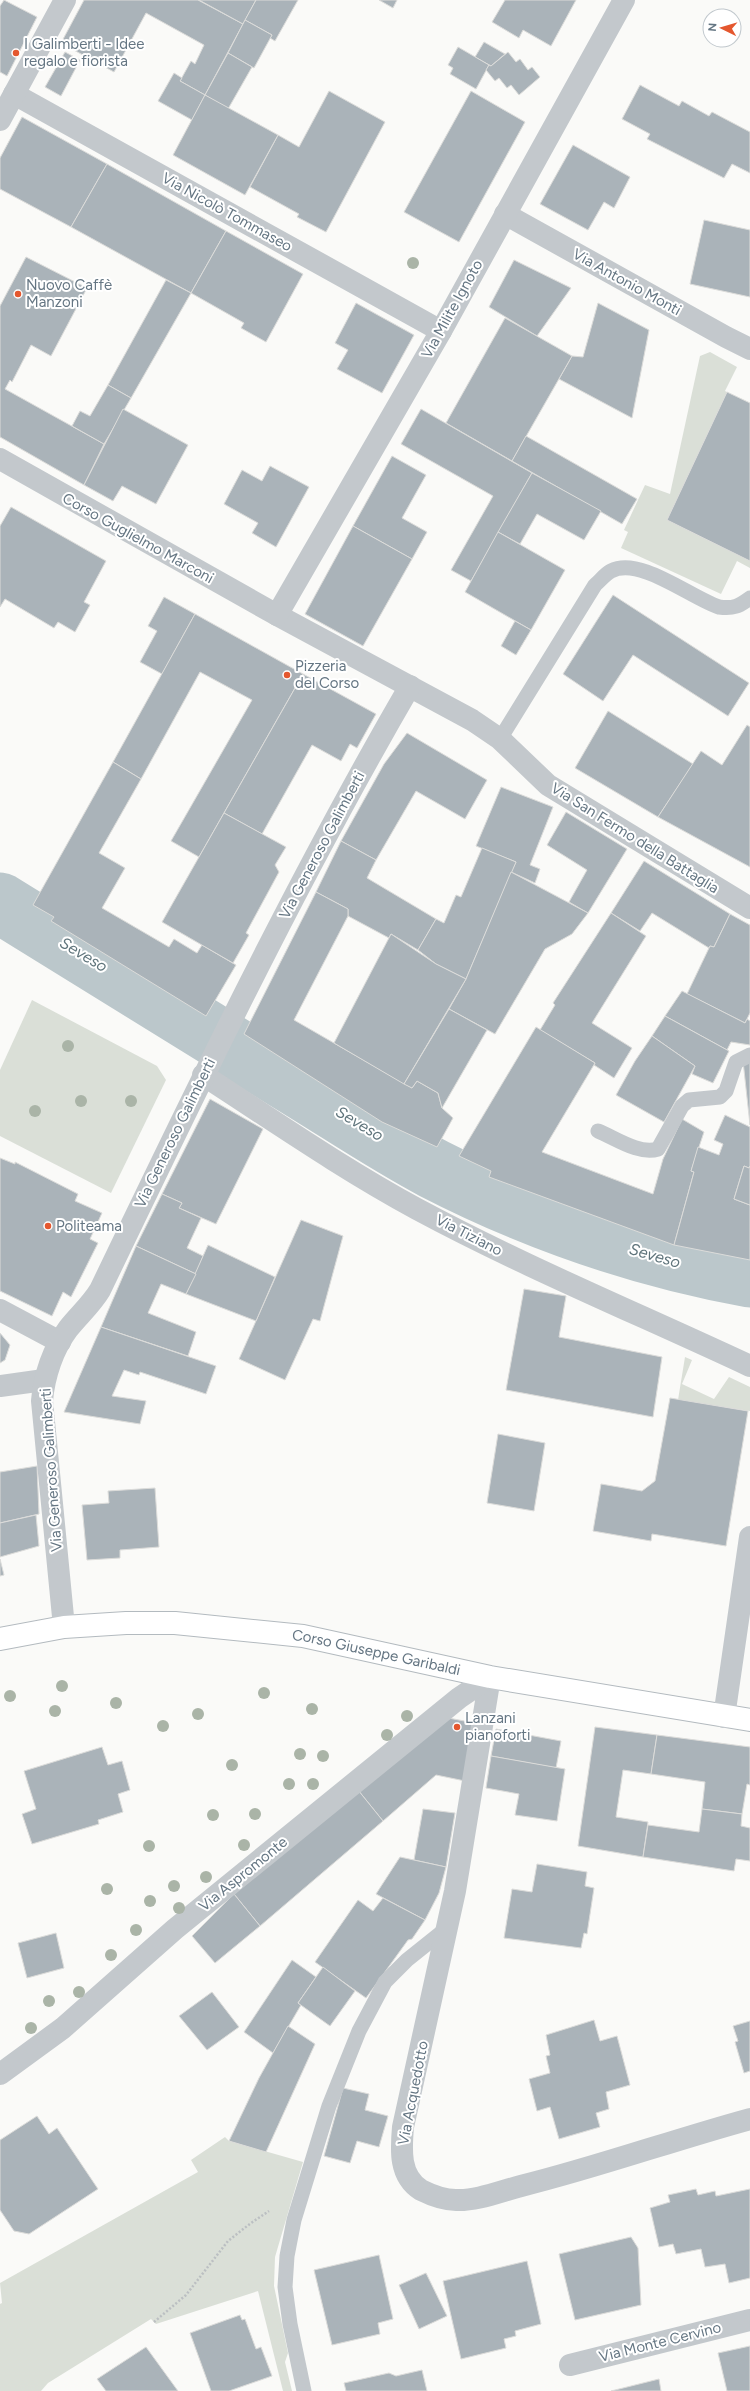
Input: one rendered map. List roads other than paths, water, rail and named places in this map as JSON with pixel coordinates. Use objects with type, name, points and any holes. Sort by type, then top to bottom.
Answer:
[{"type":"main road","name":"Corso Giuseppe Garibaldi","points":[[0,1639],[64,1627],[175,1623],[303,1636],[490,1677],[724,1717],[750,1720]]},
{"type":"street","points":[[1,118],[65,0]]},
{"type":"street","name":"Via Milite Ignoto","points":[[277,615],[441,330],[624,0]]},
{"type":"street","name":"Via Nicolò Tommaseo","points":[[14,94],[441,330]]},
{"type":"street","name":"Via Antonio Monti","points":[[505,214],[726,338],[750,348]]},
{"type":"street","name":"Corso Guglielmo Marconi","points":[[0,459],[277,615]]},
{"type":"street","name":"Via San Fermo della Battaglia","points":[[277,615],[472,720],[500,740],[548,785],[750,908]]},
{"type":"street","name":"Via Generoso Galimberti","points":[[64,1627],[42,1401],[44,1380],[60,1342],[69,1328],[89,1307],[100,1290],[236,1011],[337,815],[410,686]]},
{"type":"street","name":"Via Tiziano","points":[[208,1066],[342,1166],[417,1209],[510,1255],[750,1366]]},
{"type":"street","points":[[0,1310],[60,1342]]},
{"type":"street","points":[[0,1386],[44,1380]]},
{"type":"street","points":[[724,1717],[750,1537]]},
{"type":"street","name":"Via Acquedotto","points":[[490,1677],[467,1829],[447,1928],[403,2127],[401,2152],[405,2171],[411,2182],[421,2190],[456,2200],[471,2198],[537,2182],[750,2119]]},
{"type":"street","name":"Via Aspromonte","points":[[0,2074],[63,2028],[175,1929],[459,1698],[490,1677]]},
{"type":"street","name":"Via Monte Cervino","points":[[570,2365],[750,2320]]},
{"type":"lane","points":[[500,740],[595,585],[611,571],[632,568],[650,573],[720,607],[732,608],[740,606],[750,598]]},
{"type":"lane","points":[[598,1131],[638,1149],[650,1152],[658,1149],[682,1106],[689,1100],[720,1096],[726,1091],[736,1062],[750,1055]]},
{"type":"lane","points":[[304,2391],[290,2324],[285,2288],[286,2256],[302,2195],[329,2106],[359,2031],[382,1988],[407,1960],[447,1928]]},
{"type":"waterway","name":"Seveso","points":[[0,903],[378,1137],[434,1169],[510,1205],[588,1235],[668,1259],[750,1277]]},
{"type":"place","name":"I Galimberti - Idee regalo e fiorista","points":[[16,53]]},
{"type":"place","name":"Nuovo Caffè Manzoni","points":[[18,294]]},
{"type":"place","name":"Pizzeria del Corso","points":[[287,675]]},
{"type":"place","name":"Politeama","points":[[48,1226]]},
{"type":"place","name":"Lanzani pianoforti","points":[[457,1727]]}]
